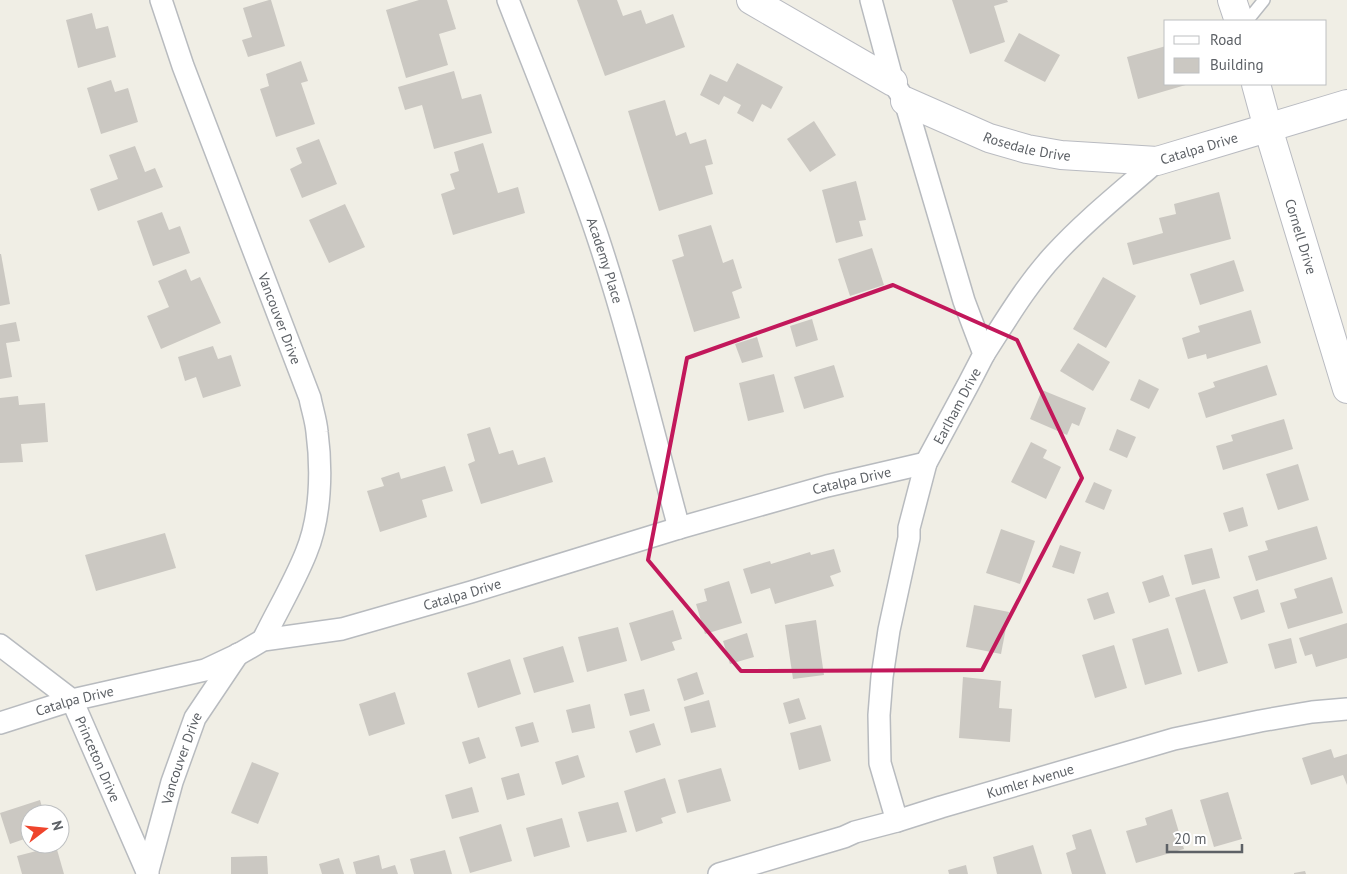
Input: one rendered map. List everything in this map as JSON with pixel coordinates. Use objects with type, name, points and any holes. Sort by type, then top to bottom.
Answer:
[{"type":"street","name":"Vancouver Drive","points":[[161,0],[183,66],[310,398],[317,430],[320,472],[317,513],[312,533],[306,552],[263,640]]},
{"type":"street","name":"Academy Place","points":[[508,0],[558,127],[599,241],[633,357],[679,528]]},
{"type":"street","name":"Rosedale Drive","points":[[751,0],[899,91],[989,138],[1027,149],[1061,155],[1157,161]]},
{"type":"street","name":"Earlham Drive","points":[[872,0],[964,301],[984,354],[926,463],[909,528],[909,538],[889,630],[879,715],[880,763],[897,821]]},
{"type":"street","points":[[1232,0],[1239,20]]},
{"type":"street","name":"Cornell Drive","points":[[1256,85],[1347,389]]},
{"type":"street","name":"Catalpa Drive","points":[[984,354],[1027,288],[1054,255],[1157,161],[1347,104]]},
{"type":"street","name":"Catalpa Drive","points":[[0,723],[72,700],[205,670],[263,640],[342,629],[471,592],[679,528],[827,486],[926,463]]},
{"type":"street","name":"Princeton Drive","points":[[0,645],[72,700],[147,874]]},
{"type":"street","name":"Vancouver Drive","points":[[147,874],[172,782],[195,718],[239,654]]},
{"type":"street","name":"Kumler Avenue","points":[[719,874],[855,832],[1174,739],[1260,721],[1312,712],[1347,709]]},
{"type":"lane","points":[[1248,20],[1264,0]]},
{"type":"highlighted area","points":[[893,285],[1017,340],[1082,478],[982,670],[741,671],[648,560],[687,358]]},
{"type":"building","points":[[271,0],[285,46],[248,57],[242,40],[252,37],[243,8]]},
{"type":"building","points":[[419,0],[447,0],[456,29],[439,34],[448,65],[406,78],[386,10]]},
{"type":"building","points":[[577,0],[617,0],[623,16],[641,10],[646,24],[673,14],[685,47],[605,76]]},
{"type":"building","points":[[952,0],[1007,0],[1008,2],[994,6],[1005,42],[970,54]]},
{"type":"building","points":[[92,13],[96,29],[108,26],[116,57],[78,68],[66,20]]},
{"type":"building","points":[[1019,33],[1060,55],[1045,82],[1004,61]]},
{"type":"building","points":[[1164,47],[1164,85],[1186,85],[1138,99],[1127,57]]},
{"type":"building","points":[[301,61],[308,81],[301,83],[315,124],[276,137],[260,89],[269,86],[266,74]]},
{"type":"building","points":[[737,63],[783,87],[771,109],[762,104],[753,122],[737,113],[741,105],[724,96],[719,105],[700,95],[710,74],[727,82]]},
{"type":"building","points":[[454,71],[462,99],[481,94],[492,133],[434,149],[422,105],[405,110],[398,87]]},
{"type":"building","points":[[111,80],[115,92],[128,88],[138,122],[101,134],[87,88]]},
{"type":"building","points":[[665,100],[676,136],[686,132],[690,144],[706,139],[713,164],[705,166],[713,194],[659,211],[628,111]]},
{"type":"building","points":[[814,121],[836,155],[810,172],[787,139]]},
{"type":"building","points":[[319,139],[337,184],[302,198],[290,169],[302,163],[296,148]]},
{"type":"building","points":[[483,143],[498,193],[518,187],[525,213],[453,235],[441,194],[455,189],[450,174],[459,171],[454,152]]},
{"type":"building","points":[[135,146],[145,172],[155,168],[163,187],[98,211],[90,189],[118,179],[109,155]]},
{"type":"building","points":[[856,181],[866,220],[859,221],[863,236],[836,243],[822,190]]},
{"type":"building","points":[[1219,192],[1231,239],[1133,265],[1127,243],[1163,233],[1159,218],[1176,214],[1174,204]]},
{"type":"building","points":[[345,204],[365,247],[329,263],[309,220]]},
{"type":"building","points":[[162,212],[169,230],[180,226],[190,253],[153,266],[137,221]]},
{"type":"building","points":[[711,225],[723,263],[733,259],[742,288],[732,292],[740,318],[694,332],[672,260],[684,256],[678,235]]},
{"type":"building","points":[[872,248],[884,285],[850,296],[838,259]]},
{"type":"building","points":[[0,254],[10,304],[0,306]]},
{"type":"building","points":[[1234,260],[1244,291],[1200,305],[1190,274]]},
{"type":"building","points":[[186,269],[191,281],[200,277],[221,323],[161,349],[147,316],[169,307],[158,281]]},
{"type":"building","points":[[1103,277],[1136,296],[1106,348],[1073,329]]},
{"type":"building","points":[[1251,310],[1261,343],[1207,359],[1206,354],[1188,359],[1182,338],[1200,332],[1198,326]]},
{"type":"building","points":[[812,319],[818,340],[796,347],[790,326]]},
{"type":"building","points":[[16,322],[20,341],[6,343],[12,377],[0,379],[0,325]]},
{"type":"building","points":[[757,337],[763,357],[742,363],[735,344]]},
{"type":"building","points":[[1078,343],[1110,362],[1093,391],[1060,371]]},
{"type":"building","points":[[213,346],[218,359],[231,355],[241,386],[203,398],[196,377],[185,381],[178,357]]},
{"type":"building","points":[[834,365],[844,397],[804,409],[794,377]]},
{"type":"building","points":[[1267,365],[1277,395],[1206,418],[1198,393],[1215,387],[1213,382]]},
{"type":"building","points":[[774,374],[784,412],[748,421],[739,383]]},
{"type":"building","points":[[1139,379],[1159,389],[1149,409],[1130,400]]},
{"type":"building","points":[[1042,390],[1086,408],[1079,426],[1072,423],[1067,435],[1030,419]]},
{"type":"building","points":[[18,396],[19,405],[45,403],[48,442],[21,444],[23,462],[0,463],[0,398]]},
{"type":"building","points":[[1284,419],[1293,449],[1223,470],[1216,446],[1233,441],[1231,435]]},
{"type":"building","points":[[490,427],[499,454],[513,450],[518,465],[545,457],[553,482],[481,504],[468,464],[475,461],[467,434]]},
{"type":"building","points":[[1117,429],[1136,437],[1127,458],[1109,450]]},
{"type":"building","points":[[1031,442],[1047,450],[1043,458],[1061,467],[1046,499],[1011,482]]},
{"type":"building","points":[[1298,464],[1309,500],[1278,510],[1266,474]]},
{"type":"building","points":[[445,466],[453,491],[422,500],[427,517],[380,532],[367,491],[384,486],[381,478],[399,472],[401,479]]},
{"type":"building","points":[[1094,482],[1112,490],[1104,510],[1085,502]]},
{"type":"building","points":[[1243,507],[1248,526],[1229,532],[1223,513]]},
{"type":"building","points":[[1317,526],[1327,559],[1256,581],[1248,556],[1268,550],[1265,541]]},
{"type":"building","points":[[1001,529],[1035,541],[1020,584],[986,573]]},
{"type":"building","points":[[165,533],[176,568],[96,591],[85,555]]},
{"type":"building","points":[[1060,545],[1081,552],[1074,574],[1052,567]]},
{"type":"building","points":[[1212,548],[1220,578],[1192,585],[1184,555]]},
{"type":"building","points":[[834,549],[841,572],[830,576],[834,586],[775,604],[770,588],[751,594],[743,569],[770,561],[771,564],[810,552],[811,555]]},
{"type":"building","points":[[1163,575],[1170,596],[1149,603],[1142,582]]},
{"type":"building","points":[[1332,577],[1343,613],[1288,629],[1280,603],[1297,598],[1294,589]]},
{"type":"building","points":[[729,581],[742,623],[705,634],[696,604],[707,601],[704,589]]},
{"type":"building","points":[[1205,589],[1228,663],[1198,672],[1175,598]]},
{"type":"building","points":[[1258,589],[1265,612],[1241,620],[1233,597]]},
{"type":"building","points":[[1108,592],[1115,613],[1094,620],[1087,599]]},
{"type":"building","points":[[974,605],[1009,612],[1001,654],[966,647]]},
{"type":"building","points":[[673,610],[682,639],[672,642],[675,650],[641,661],[629,623]]},
{"type":"building","points":[[816,620],[824,675],[793,679],[785,625]]},
{"type":"building","points":[[1347,623],[1347,658],[1316,667],[1312,654],[1305,656],[1299,638]]},
{"type":"building","points":[[618,627],[627,661],[587,672],[578,637]]},
{"type":"building","points":[[1168,628],[1182,674],[1145,685],[1132,639]]},
{"type":"building","points":[[747,633],[754,657],[730,664],[723,641]]},
{"type":"building","points":[[1291,638],[1297,663],[1275,669],[1268,644]]},
{"type":"building","points":[[1114,645],[1127,688],[1095,698],[1082,655]]},
{"type":"building","points":[[563,646],[574,682],[534,693],[523,658]]},
{"type":"building","points":[[510,659],[521,694],[478,708],[467,673]]},
{"type":"building","points":[[697,672],[704,694],[684,701],[677,679]]},
{"type":"building","points":[[963,677],[1001,681],[999,708],[1012,709],[1010,742],[959,738]]},
{"type":"building","points":[[644,689],[650,711],[630,716],[624,694]]},
{"type":"building","points":[[395,692],[405,724],[369,736],[359,704]]},
{"type":"building","points":[[799,698],[806,719],[789,724],[783,703]]},
{"type":"building","points":[[709,700],[716,727],[691,733],[684,707]]},
{"type":"building","points":[[590,704],[595,728],[572,733],[566,710]]},
{"type":"building","points":[[533,722],[539,742],[521,747],[515,727]]},
{"type":"building","points":[[654,723],[661,745],[636,753],[629,731]]},
{"type":"building","points":[[821,725],[831,761],[799,770],[790,733]]},
{"type":"building","points":[[479,737],[486,758],[469,764],[462,742]]},
{"type":"building","points":[[1331,749],[1334,758],[1347,754],[1347,785],[1343,775],[1311,785],[1302,758]]},
{"type":"building","points":[[578,755],[585,777],[562,785],[555,762]]},
{"type":"building","points":[[252,762],[279,773],[258,824],[231,813]]},
{"type":"building","points":[[721,768],[731,801],[687,813],[678,780]]},
{"type":"building","points":[[519,773],[525,795],[507,800],[501,778]]},
{"type":"building","points":[[665,778],[676,813],[661,818],[663,823],[636,832],[624,791]]},
{"type":"building","points":[[472,787],[479,812],[452,819],[445,795]]},
{"type":"building","points":[[1228,792],[1242,839],[1214,847],[1200,800]]},
{"type":"building","points":[[40,800],[41,804],[28,804]]},
{"type":"building","points":[[618,802],[627,832],[587,842],[578,812]]},
{"type":"building","points":[[20,806],[20,840],[10,844],[0,813]]},
{"type":"building","points":[[1172,809],[1184,849],[1136,863],[1126,831],[1147,825],[1145,818]]},
{"type":"building","points":[[562,818],[570,847],[534,857],[526,828]]},
{"type":"building","points":[[501,824],[512,861],[470,873],[459,837]]},
{"type":"building","points":[[1091,829],[1106,874],[1072,874],[1066,853],[1076,849],[1072,835]]},
{"type":"building","points":[[1033,845],[1042,874],[997,874],[993,857]]},
{"type":"building","points":[[445,850],[452,874],[414,874],[410,859]]},
{"type":"building","points":[[25,854],[58,854],[64,874],[22,874],[17,856]]},
{"type":"building","points":[[379,855],[382,869],[395,865],[398,874],[356,874],[353,862]]},
{"type":"building","points":[[267,856],[268,874],[231,874],[231,857]]},
{"type":"building","points":[[339,858],[344,874],[322,874],[319,864]]},
{"type":"building","points":[[966,865],[968,874],[949,874],[948,870]]},
{"type":"building","points":[[1305,871],[1306,874],[1294,874],[1294,873]]}]
